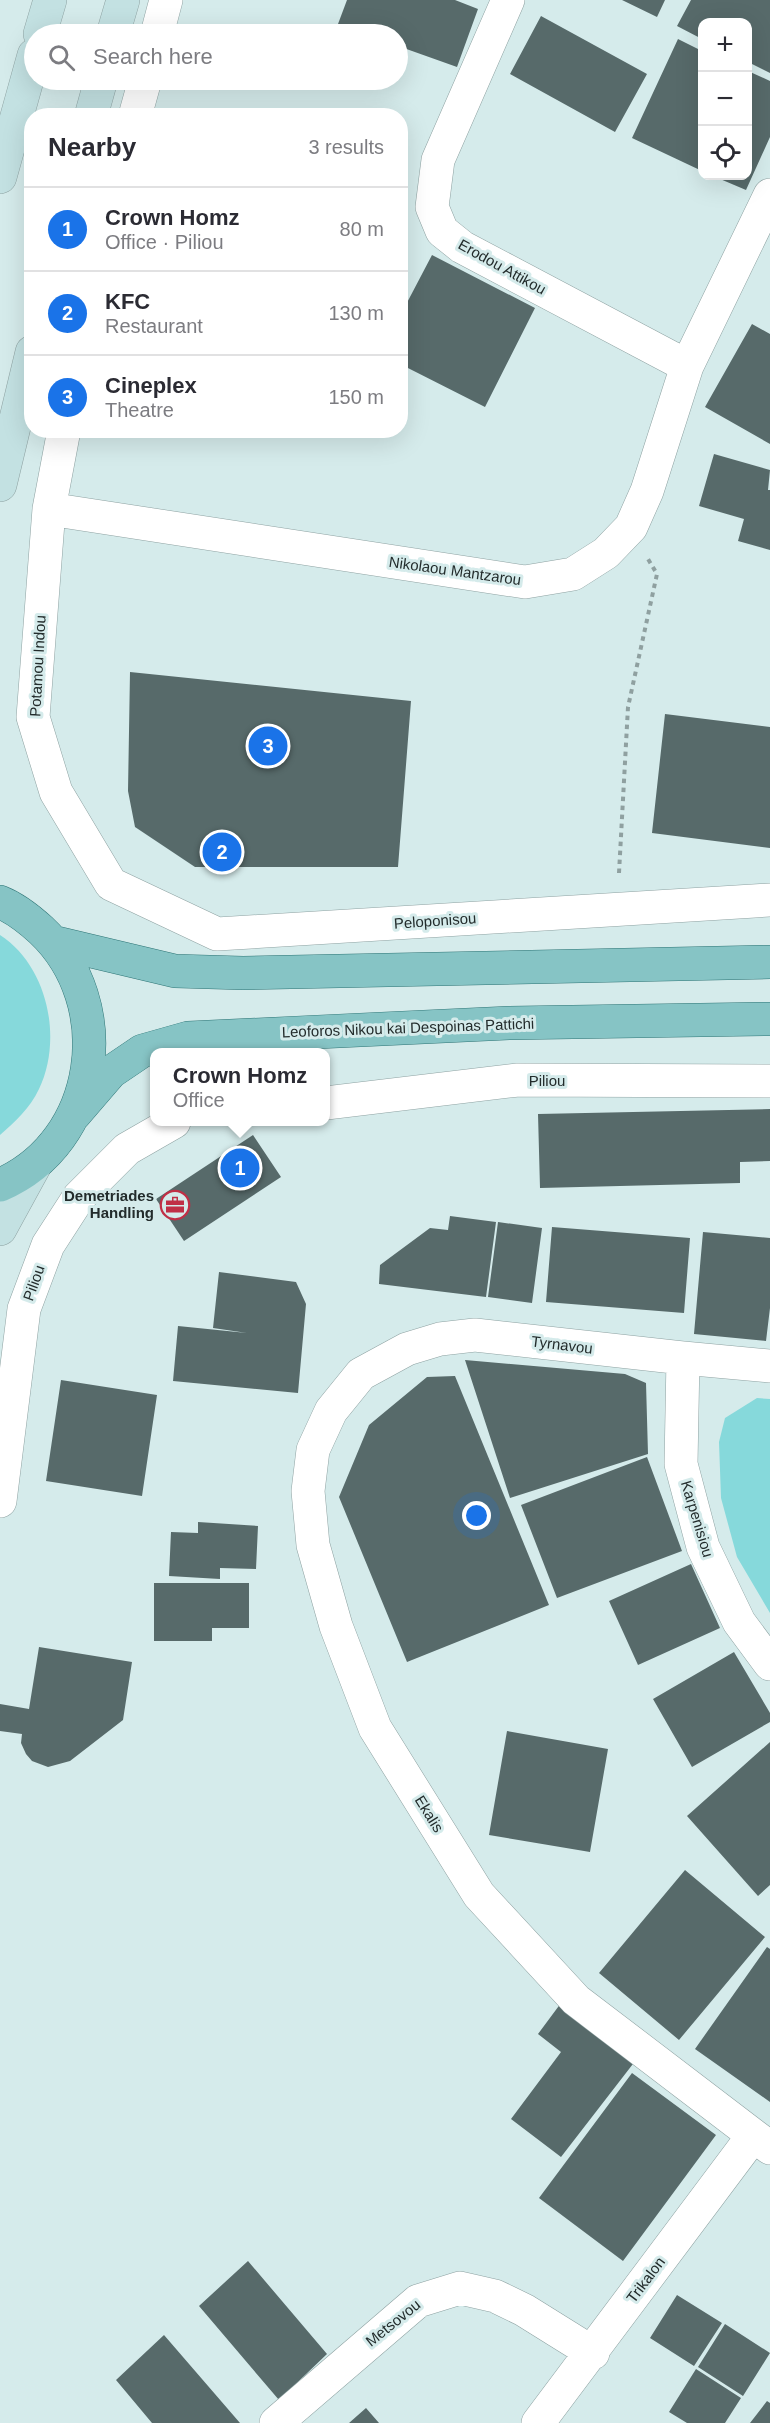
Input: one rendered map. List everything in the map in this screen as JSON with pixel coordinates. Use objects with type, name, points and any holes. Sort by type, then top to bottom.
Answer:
[{"type":"main road","points":[[43,24],[50,0]]},
{"type":"main road","points":[[117,24],[123,0]]},
{"type":"main road","points":[[0,177],[24,90]]},
{"type":"main road","points":[[93,108],[98,90]]},
{"type":"main road","points":[[0,485],[24,385]]},
{"type":"main road","points":[[0,1229],[35,1165],[58,1141],[74,1115],[85,1086],[90,1056],[90,1025],[83,996],[70,967],[53,942],[30,920],[1,901]]},
{"type":"main road","points":[[53,942],[175,971],[243,973],[770,962]]},
{"type":"main road","name":"Leoforos Nikou kai Despoinas Pattichi","points":[[153,1048],[188,1038],[509,1023],[770,1019]]},
{"type":"main road","name":"Leoforos Nikou kai Despoinas Pattichi","points":[[74,1115],[111,1072],[142,1051],[150,1049]]},
{"type":"main road","points":[[0,1185],[35,1165]]},
{"type":"street","points":[[160,24],[166,0]]},
{"type":"street","name":"Erodou Attikou","points":[[508,0],[438,160],[432,207],[442,231],[462,247],[687,366]]},
{"type":"street","points":[[137,108],[142,90]]},
{"type":"street","name":"Nikolaou Mantzarou","points":[[49,509],[525,582],[573,574],[606,553],[631,527],[647,491],[687,366],[770,195]]},
{"type":"street","name":"Potamou Indou","points":[[62,438],[49,509],[33,717],[56,792],[111,885]]},
{"type":"street","name":"Peloponisou","points":[[111,885],[218,934],[770,900]]},
{"type":"street","name":"Piliou","points":[[330,1103],[518,1080],[770,1081]]},
{"type":"street","name":"Piliou","points":[[0,1500],[24,1309],[48,1245],[79,1197],[127,1149],[167,1126]]},
{"type":"street","name":"Tyrnavou","points":[[361,1374],[407,1349],[440,1339],[475,1335],[683,1359],[770,1366]]},
{"type":"street","name":"Karpenisiou","points":[[683,1359],[681,1464],[703,1547],[739,1622],[770,1664]]},
{"type":"street","name":"Ekalis","points":[[361,1374],[331,1411],[313,1450],[308,1491],[313,1545],[336,1626],[375,1728],[479,1895],[576,2000],[761,2142]]},
{"type":"street","name":"Trikalon","points":[[538,2423],[761,2142]]},
{"type":"street","name":"Metsovou","points":[[276,2423],[418,2301],[460,2288],[495,2296],[524,2310],[593,2353]]},
{"type":"path","points":[[619,878],[628,707],[657,574],[631,527]]},
{"type":"shaded area","points":[[0,935],[16,948],[30,965],[40,984],[50,1026],[50,1048],[46,1069],[35,1096],[17,1120],[0,1135]]},
{"type":"shaded area","points":[[757,1398],[770,1399],[770,1613],[737,1557],[721,1498],[719,1442],[725,1418]]},
{"type":"building","points":[[347,0],[455,0],[478,9],[457,67],[408,50],[408,24],[338,24]]},
{"type":"building","points":[[622,0],[665,0],[657,17]]},
{"type":"building","points":[[691,0],[770,0],[770,73],[752,64],[752,18],[698,18],[698,37],[677,26]]},
{"type":"building","points":[[541,16],[647,74],[615,132],[510,74]]},
{"type":"building","points":[[678,39],[698,49],[698,169],[632,138]]},
{"type":"building","points":[[752,73],[770,81],[770,137],[752,177]]},
{"type":"building","points":[[722,180],[751,180],[746,190]]},
{"type":"building","points":[[432,255],[535,308],[485,407],[408,368],[408,301]]},
{"type":"building","points":[[752,324],[770,334],[770,444],[705,407]]},
{"type":"building","points":[[714,454],[770,470],[768,490],[770,490],[770,550],[738,541],[744,519],[699,506]]},
{"type":"building","points":[[130,672],[411,701],[398,867],[195,867],[135,827],[128,791]]},
{"type":"building","points":[[665,714],[770,727],[770,848],[652,833]]},
{"type":"building","points":[[770,1109],[770,1161],[740,1162],[740,1183],[540,1188],[538,1114]]},
{"type":"building","points":[[253,1135],[281,1177],[184,1241],[156,1199]]},
{"type":"building","points":[[450,1216],[496,1222],[486,1297],[379,1284],[380,1265],[430,1228],[448,1230]]},
{"type":"building","points":[[498,1222],[542,1228],[532,1303],[488,1297]]},
{"type":"building","points":[[552,1227],[690,1238],[684,1313],[546,1302]]},
{"type":"building","points":[[703,1232],[770,1238],[770,1308],[766,1341],[694,1334]]},
{"type":"building","points":[[219,1272],[296,1282],[306,1304],[298,1393],[173,1381],[178,1326],[247,1333],[213,1328]]},
{"type":"building","points":[[465,1360],[625,1374],[646,1383],[648,1454],[510,1498]]},
{"type":"building","points":[[455,1376],[549,1605],[407,1662],[339,1497],[369,1425],[427,1377]]},
{"type":"building","points":[[61,1380],[157,1395],[142,1496],[46,1481]]},
{"type":"building","points":[[647,1457],[682,1551],[557,1598],[521,1505]]},
{"type":"building","points":[[198,1522],[258,1526],[256,1569],[220,1568],[220,1579],[169,1576],[171,1532],[198,1533]]},
{"type":"building","points":[[691,1564],[720,1628],[638,1665],[609,1601]]},
{"type":"building","points":[[154,1583],[249,1583],[249,1628],[212,1628],[212,1641],[154,1641]]},
{"type":"building","points":[[39,1647],[132,1662],[123,1720],[70,1761],[48,1767],[32,1761],[26,1754],[21,1743],[22,1734],[0,1731],[0,1704],[29,1709]]},
{"type":"building","points":[[734,1652],[770,1713],[770,1722],[692,1767],[653,1699]]},
{"type":"building","points":[[507,1731],[608,1749],[590,1852],[489,1835]]},
{"type":"building","points":[[770,1742],[770,1885],[758,1896],[687,1816]]},
{"type":"building","points":[[685,1870],[765,1937],[679,2040],[599,1973]]},
{"type":"building","points":[[767,1947],[770,1949],[770,2102],[695,2049]]},
{"type":"building","points":[[561,2003],[636,2060],[561,2157],[511,2119],[561,2052],[538,2034]]},
{"type":"building","points":[[632,2073],[716,2135],[623,2261],[539,2198]]},
{"type":"building","points":[[248,2261],[327,2354],[279,2400],[199,2306]]},
{"type":"building","points":[[677,2295],[722,2323],[694,2366],[650,2338]]},
{"type":"building","points":[[725,2324],[770,2353],[743,2396],[698,2367]]},
{"type":"building","points":[[164,2335],[240,2423],[152,2423],[116,2380]]},
{"type":"building","points":[[696,2369],[741,2398],[725,2423],[687,2423],[669,2412]]},
{"type":"building","points":[[767,2401],[770,2403],[770,2423],[750,2423]]},
{"type":"building","points":[[366,2408],[379,2423],[349,2423]]},
{"type":"place","name":"Cineplex","points":[[268,746]]},
{"type":"place","name":"KFC","points":[[222,852]]},
{"type":"place","name":"Crown Homz","points":[[240,1168]]},
{"type":"place","name":"Demetriades Handling","points":[[175,1205]]}]
